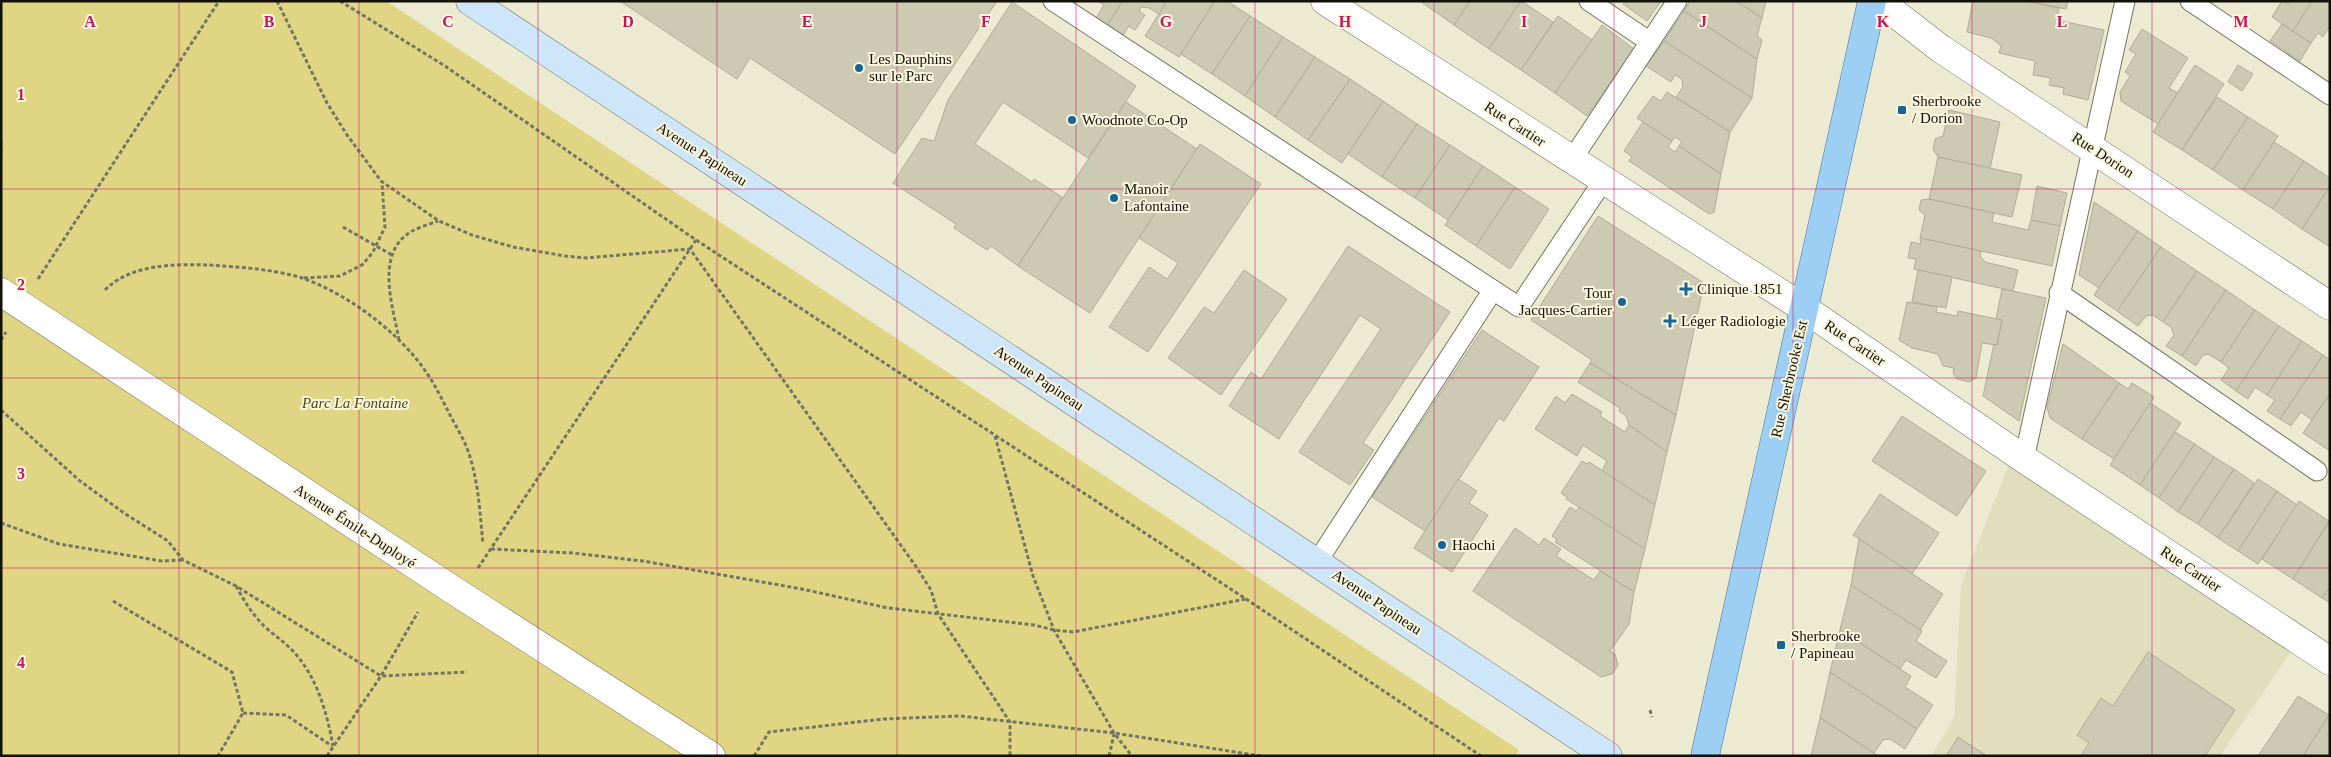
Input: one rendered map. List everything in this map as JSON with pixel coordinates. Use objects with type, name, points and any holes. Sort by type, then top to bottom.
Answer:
[{"type":"main road","name":"Avenue Papineau","points":[[470,1],[1608,756]]},
{"type":"main road","name":"Rue Sherbrooke Est","points":[[1705,756],[1872,1]]},
{"type":"street","name":"Rue Cartier","points":[[1324,1],[1805,309],[2024,459],[2330,661]]},
{"type":"street","name":"Rue Dorion","points":[[1878,1],[1941,49],[2330,306]]},
{"type":"street","name":"Avenue Émile-Duployé","points":[[1,292],[459,594],[711,756]]},
{"type":"lane","points":[[1053,1],[1519,307],[1603,181]]},
{"type":"lane","points":[[1589,1],[1650,42]]},
{"type":"lane","points":[[1572,161],[1677,1]]},
{"type":"lane","points":[[2024,459],[2059,293],[2125,1]]},
{"type":"lane","points":[[2190,1],[2330,95]]},
{"type":"lane","points":[[1317,562],[1493,290]]},
{"type":"lane","points":[[2059,293],[2317,471]]},
{"type":"path","points":[[40,276],[219,1]]},
{"type":"path","points":[[277,1],[327,103],[346,135],[382,181],[439,221],[472,235],[513,247],[565,256],[586,258],[690,249]]},
{"type":"path","points":[[340,1],[445,66],[696,240],[1246,599],[1481,756]]},
{"type":"path","points":[[1,141],[1,154]]},
{"type":"path","points":[[105,290],[114,280],[132,271],[188,264],[245,268],[302,278],[340,276],[362,265],[376,246],[386,227],[382,181]]},
{"type":"path","points":[[399,340],[388,268],[392,255],[402,239],[413,231],[439,221]]},
{"type":"path","points":[[343,227],[392,255]]},
{"type":"path","points":[[478,568],[696,240]]},
{"type":"path","points":[[690,249],[931,590],[938,614],[1010,722],[1010,756]]},
{"type":"path","points":[[302,278],[347,302],[399,340],[419,362],[435,386],[470,456],[478,495],[482,544]]},
{"type":"path","points":[[1,340],[4,335]]},
{"type":"path","points":[[1,410],[80,482],[168,541],[183,560],[236,586],[381,676],[467,672]]},
{"type":"path","points":[[995,436],[1033,576],[1054,630],[1114,733],[1132,756]]},
{"type":"path","points":[[1,523],[59,544],[162,561],[183,560]]},
{"type":"path","points":[[491,549],[563,553],[643,561],[802,589],[888,608],[1034,625],[1073,632],[1246,599]]},
{"type":"path","points":[[236,586],[247,605],[264,626],[292,649],[309,670],[329,724],[333,746]]},
{"type":"path","points":[[113,601],[232,672],[243,713],[218,756]]},
{"type":"path","points":[[327,756],[381,676],[418,612]]},
{"type":"path","points":[[1650,710],[1652,717]]},
{"type":"path","points":[[243,713],[286,715],[333,746]]},
{"type":"path","points":[[754,756],[769,732],[884,719],[960,716],[1114,733],[1261,756]]},
{"type":"path","points":[[1109,756],[1114,733]]},
{"type":"shaded area","points":[[2010,462],[2292,650],[2220,756],[1931,756],[1954,718],[1961,585]]},
{"type":"green space","name":"Parc La Fontaine","points":[[1,1],[386,1],[1519,750],[1515,756],[1,756]]},
{"type":"building","name":"Les Dauphins sur le Parc","points":[[620,1],[997,1],[895,154],[750,58],[737,79]]},
{"type":"building","points":[[1098,1],[1123,1],[1107,25],[1096,18],[1104,5]]},
{"type":"building","points":[[1123,1],[1167,1],[1159,14],[1149,8],[1141,7],[1139,11],[1145,15],[1135,30],[1129,26],[1123,35],[1107,25]]},
{"type":"building","points":[[1167,1],[1215,1],[1179,57],[1145,36]]},
{"type":"building","points":[[1215,1],[1227,1],[1250,16],[1212,74],[1181,54]]},
{"type":"building","points":[[1420,1],[1470,1],[1454,25]]},
{"type":"building","points":[[1470,1],[1521,1],[1489,49],[1454,25]]},
{"type":"building","points":[[1521,1],[1553,22],[1521,70],[1489,49]]},
{"type":"building","points":[[1625,1],[1661,1],[1647,21],[1623,4]]},
{"type":"building","points":[[1690,1],[1736,1],[1762,18],[1757,36],[1762,40],[1757,59],[1684,11]]},
{"type":"building","points":[[1736,1],[1766,1],[1762,18]]},
{"type":"building","points":[[1973,1],[2026,1],[2059,8],[2057,20],[2104,30],[2088,100],[2063,94],[2064,88],[2049,85],[2051,78],[2033,75],[2035,61],[1999,53],[2001,46],[1991,38],[1967,32]]},
{"type":"building","points":[[2026,1],[2068,1],[2066,9]]},
{"type":"building","points":[[2282,1],[2289,4],[2291,1],[2312,1],[2293,31],[2272,17]]},
{"type":"building","points":[[2312,1],[2330,1],[2330,26],[2323,37],[2318,33],[2311,43],[2293,31]]},
{"type":"building","name":"Woodnote Co-Op","points":[[1012,2],[1136,86],[1088,158],[1003,102],[975,144],[1032,182],[1034,179],[1062,197],[1018,266],[991,246],[987,250],[954,228],[956,224],[893,183],[922,138],[934,141],[948,100]]},
{"type":"building","points":[[1684,11],[1757,59],[1752,98],[1664,41]]},
{"type":"building","points":[[1250,16],[1283,37],[1245,96],[1212,74]]},
{"type":"building","points":[[1558,16],[1592,40],[1555,93],[1521,70]]},
{"type":"building","points":[[2282,24],[2311,43],[2300,61],[2270,41]]},
{"type":"building","points":[[1602,25],[1634,49],[1587,116],[1555,93]]},
{"type":"building","points":[[2142,29],[2188,58],[2169,88],[2178,93],[2158,124],[2121,101],[2120,92],[2130,76],[2125,72],[2136,54],[2129,50]]},
{"type":"building","points":[[1283,37],[1315,57],[1275,117],[1245,96]]},
{"type":"building","points":[[1664,41],[1752,98],[1730,132],[1676,97],[1683,87],[1682,79],[1675,75],[1671,82],[1646,66]]},
{"type":"building","points":[[1315,57],[1350,79],[1308,140],[1275,117]]},
{"type":"building","points":[[2195,65],[2224,84],[2182,150],[2153,132]]},
{"type":"building","points":[[2238,65],[2253,74],[2242,91],[2228,82]]},
{"type":"building","points":[[1350,79],[1383,101],[1342,163],[1308,140]]},
{"type":"building","points":[[1667,92],[1730,132],[1721,174],[1679,146],[1682,141],[1675,137],[1672,141],[1637,118],[1653,96],[1661,101]]},
{"type":"building","points":[[2217,97],[2248,117],[2213,170],[2182,150]]},
{"type":"building","points":[[1383,101],[1417,124],[1382,177],[1348,154]]},
{"type":"building","name":"Manoir Lafontaine","points":[[1126,102],[1197,149],[1090,313],[1018,266]]},
{"type":"building","points":[[1949,110],[2000,122],[1990,169],[1938,157],[1933,149],[1935,139],[1943,136]]},
{"type":"building","points":[[2248,117],[2278,136],[2243,190],[2213,170]]},
{"type":"building","points":[[1643,122],[1672,141],[1668,147],[1675,152],[1679,146],[1721,174],[1714,212],[1709,214],[1629,161],[1632,157],[1624,151]]},
{"type":"building","points":[[1417,124],[1450,145],[1415,198],[1382,177]]},
{"type":"building","points":[[2274,142],[2304,161],[2273,209],[2243,190]]},
{"type":"building","points":[[1200,144],[1261,184],[1148,352],[1109,327],[1149,267],[1167,279],[1178,263],[1139,238]]},
{"type":"building","points":[[1450,145],[1483,166],[1448,220],[1415,198]]},
{"type":"building","points":[[1938,157],[2022,175],[2012,217],[1929,199]]},
{"type":"building","points":[[2304,161],[2330,178],[2330,186],[2302,229],[2273,209]]},
{"type":"building","points":[[1483,166],[1515,187],[1476,246],[1445,225]]},
{"type":"building","points":[[2037,186],[2067,193],[2060,226],[2031,220]]},
{"type":"building","points":[[2330,186],[2330,247],[2302,229]]},
{"type":"building","points":[[1515,187],[1549,209],[1510,269],[1476,246]]},
{"type":"building","points":[[1929,199],[1994,213],[1992,222],[2028,230],[2031,220],[2060,226],[2052,266],[1920,238],[1925,215],[1919,210],[1921,200]]},
{"type":"building","points":[[2094,202],[2138,231],[2099,288],[2079,275]]},
{"type":"building","name":"Tour Jacques-Cartier","points":[[1598,216],[1704,283],[1676,415],[1590,363],[1592,360],[1531,320]]},
{"type":"building","points":[[2138,231],[2161,247],[2117,311],[2094,295]]},
{"type":"building","points":[[1920,238],[1981,251],[1980,256],[1985,262],[2018,270],[2013,291],[1914,269],[1916,259],[1908,258],[1911,242],[1921,244]]},
{"type":"building","points":[[1348,246],[1450,312],[1363,443],[1374,450],[1350,485],[1299,452],[1381,329],[1360,315],[1279,439],[1229,406],[1251,372],[1261,379]]},
{"type":"building","points":[[2161,247],[2197,271],[2163,322],[2153,315],[2146,316],[2138,326],[2117,311]]},
{"type":"building","points":[[1244,270],[1287,299],[1221,395],[1168,358],[1204,307],[1214,313]]},
{"type":"building","points":[[1918,270],[1952,277],[1946,308],[1912,302]]},
{"type":"building","points":[[2197,271],[2226,290],[2182,356],[2166,346],[2174,335],[2171,327],[2163,322]]},
{"type":"building","points":[[2002,289],[2046,298],[2019,421],[1983,396],[1994,344],[1997,345],[2002,320],[1996,319]]},
{"type":"building","points":[[2226,290],[2255,310],[2221,362],[2208,354],[2202,356],[2196,366],[2182,356]]},
{"type":"building","points":[[1907,302],[1937,307],[1936,312],[1957,316],[1958,311],[2002,320],[1997,345],[1982,343],[1976,378],[1969,382],[1957,379],[1953,373],[1954,368],[1943,366],[1938,354],[1912,348],[1899,340]]},
{"type":"building","points":[[2255,310],[2279,326],[2236,391],[2221,380],[2229,368],[2221,362]]},
{"type":"building","points":[[2279,326],[2302,341],[2267,395],[2255,387],[2248,399],[2236,391]]},
{"type":"building","points":[[1482,330],[1539,367],[1504,421],[1499,418],[1425,531],[1372,497]]},
{"type":"building","points":[[2302,341],[2323,355],[2280,419],[2267,411],[2275,400],[2267,395]]},
{"type":"building","points":[[2063,344],[2119,383],[2082,439],[2050,418],[2047,407]]},
{"type":"building","points":[[2323,355],[2330,360],[2330,394],[2312,420],[2301,412],[2291,426],[2280,419]]},
{"type":"building","points":[[1590,363],[1676,415],[1667,452],[1629,425],[1626,416],[1619,411],[1620,408],[1578,382]]},
{"type":"building","points":[[2119,383],[2128,389],[2132,383],[2154,397],[2114,459],[2082,439]]},
{"type":"building","points":[[1572,394],[1602,412],[1600,416],[1625,432],[1629,425],[1667,452],[1655,505],[1602,471],[1607,461],[1583,445],[1577,456],[1535,429],[1556,396],[1565,403]]},
{"type":"building","points":[[2330,394],[2330,451],[2303,433]]},
{"type":"building","points":[[2150,403],[2181,423],[2140,485],[2110,465]]},
{"type":"building","points":[[1902,416],[1986,471],[1957,516],[1872,461]]},
{"type":"building","points":[[2175,432],[2195,444],[2159,498],[2140,485]]},
{"type":"building","points":[[2195,444],[2214,457],[2178,512],[2159,498]]},
{"type":"building","points":[[2214,457],[2234,469],[2198,524],[2178,512]]},
{"type":"building","points":[[1582,461],[1587,464],[1589,462],[1655,505],[1645,549],[1566,499],[1567,497],[1561,493]]},
{"type":"building","points":[[2234,469],[2254,483],[2218,538],[2198,524]]},
{"type":"building","points":[[1458,479],[1477,491],[1469,503],[1488,515],[1452,572],[1414,548]]},
{"type":"building","points":[[2258,479],[2277,491],[2238,551],[2218,538]]},
{"type":"building","points":[[2277,491],[2297,505],[2258,564],[2238,551]]},
{"type":"building","points":[[1880,494],[1939,533],[1912,574],[1853,535]]},
{"type":"building","points":[[2299,501],[2329,521],[2293,579],[2262,559]]},
{"type":"building","points":[[1570,507],[1576,511],[1579,507],[1645,549],[1634,592],[1555,542],[1557,539],[1552,536]]},
{"type":"building","points":[[2330,520],[2330,587],[2322,598],[2293,579]]},
{"type":"building","points":[[1515,528],[1539,545],[1544,538],[1561,549],[1556,556],[1594,580],[1600,571],[1634,592],[1629,624],[1610,651],[1615,654],[1618,665],[1612,674],[1601,677],[1473,591]]},
{"type":"building","points":[[1859,539],[1943,594],[1920,630],[1851,585]]},
{"type":"building","points":[[1851,585],[1922,631],[1916,641],[1947,661],[1936,678],[1906,660],[1900,669],[1840,630]]},
{"type":"building","points":[[2330,587],[2330,603],[2322,598]]},
{"type":"building","points":[[1840,630],[1911,676],[1905,687],[1933,705],[1917,729],[1830,672]]},
{"type":"building","points":[[2148,652],[2235,710],[2205,756],[2081,756],[2089,743],[2077,735],[2101,698],[2113,706]]},
{"type":"building","points":[[1830,672],[1917,729],[1905,749],[1890,739],[1883,740],[1874,753],[1820,718]]},
{"type":"building","points":[[2298,696],[2329,715],[2303,756],[2258,756]]},
{"type":"building","points":[[2329,715],[2330,756],[2303,756]]},
{"type":"building","points":[[1820,718],[1874,753],[1879,756],[1811,756]]},
{"type":"building","points":[[1958,737],[1987,756],[1946,756]]},
{"type":"place","name":"Les Dauphins sur le Parc","points":[[859,68]]},
{"type":"place","name":"Sherbrooke / Dorion","points":[[1902,110]]},
{"type":"place","name":"Woodnote Co-Op","points":[[1072,120]]},
{"type":"place","name":"Manoir Lafontaine","points":[[1114,198]]},
{"type":"place","name":"Clinique 1851","points":[[1686,289]]},
{"type":"place","name":"Tour Jacques-Cartier","points":[[1622,302]]},
{"type":"place","name":"Léger Radiologie","points":[[1670,321]]},
{"type":"place","name":"Haochi","points":[[1442,545]]},
{"type":"place","name":"Sherbrooke / Papineau","points":[[1781,645]]}]
